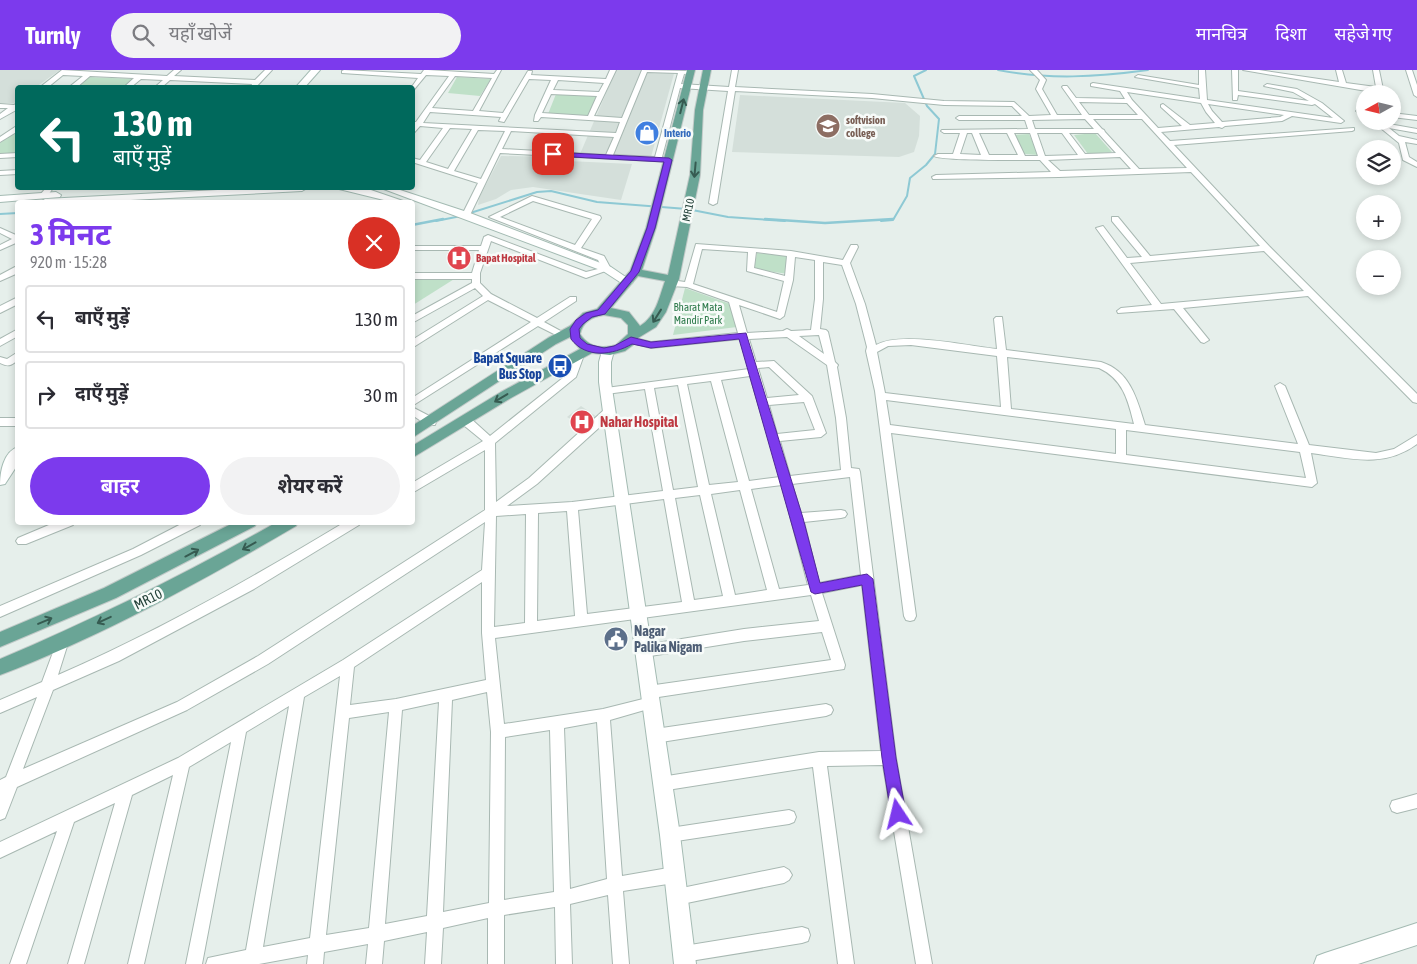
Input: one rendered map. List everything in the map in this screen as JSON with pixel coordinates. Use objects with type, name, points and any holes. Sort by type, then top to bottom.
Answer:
[{"type":"main road","points":[[302,85],[316,70]]},
{"type":"main road","name":"MR10","points":[[608,351],[625,345],[652,324],[660,312],[672,281],[695,175],[698,110],[707,70]]},
{"type":"main road","points":[[602,312],[635,272],[654,216],[669,160],[686,71]]},
{"type":"main road","points":[[0,199],[132,190]]},
{"type":"main road","points":[[46,195],[202,190]]},
{"type":"main road","points":[[192,200],[202,190]]},
{"type":"main road","points":[[357,190],[397,200]]},
{"type":"main road","points":[[392,190],[463,215],[602,271],[624,285]]},
{"type":"main road","points":[[0,205],[15,204]]},
{"type":"main road","points":[[415,206],[463,215]]},
{"type":"main road","points":[[635,272],[672,281]]},
{"type":"main road","points":[[415,431],[569,332],[584,318],[602,312],[618,313],[631,319],[636,329],[633,338]]},
{"type":"main road","points":[[569,332],[585,352]]},
{"type":"main road","points":[[415,450],[545,372],[585,352],[608,351],[605,362],[606,392],[644,651],[661,784],[670,835],[684,959]]},
{"type":"main road","points":[[0,480],[15,457]]},
{"type":"main road","name":"MR10","points":[[0,640],[110,594],[244,525]]},
{"type":"main road","name":"MR10","points":[[0,667],[63,640],[200,574],[286,525]]},
{"type":"main road","points":[[1325,964],[1417,934]]},
{"type":"street","points":[[161,85],[178,70]]},
{"type":"street","points":[[196,79],[206,70]]},
{"type":"street","points":[[254,85],[269,70]]},
{"type":"street","points":[[498,130],[531,70]]},
{"type":"street","points":[[590,118],[613,70]]},
{"type":"street","points":[[609,157],[645,70],[686,71]]},
{"type":"street","points":[[713,203],[735,70]]},
{"type":"street","points":[[1033,70],[1040,77],[1039,89],[1055,117]]},
{"type":"street","points":[[1202,70],[1203,101],[1207,112],[1236,138]]},
{"type":"street","points":[[1235,70],[1235,105]]},
{"type":"street","points":[[1246,70],[1356,87]]},
{"type":"street","points":[[1337,70],[1343,84]]},
{"type":"street","points":[[1376,70],[1379,85]]},
{"type":"street","points":[[1409,70],[1417,92]]},
{"type":"street","points":[[46,85],[64,71],[89,74],[257,82]]},
{"type":"street","points":[[344,72],[498,73]]},
{"type":"street","points":[[1266,72],[1267,97]]},
{"type":"street","points":[[415,86],[425,73]]},
{"type":"street","points":[[475,113],[498,73]]},
{"type":"street","points":[[75,85],[89,74]]},
{"type":"street","points":[[415,124],[454,74]]},
{"type":"street","points":[[224,80],[230,75]]},
{"type":"street","points":[[130,85],[140,76]]},
{"type":"street","points":[[1138,77],[1203,86]]},
{"type":"street","points":[[527,78],[608,81]]},
{"type":"street","points":[[529,131],[555,79]]},
{"type":"street","points":[[1093,85],[1341,121]]},
{"type":"street","points":[[658,160],[682,86],[929,102],[1014,104],[1028,118],[1042,158],[1059,174]]},
{"type":"street","points":[[1168,144],[1352,129],[1320,104],[1295,90],[1267,86]]},
{"type":"street","points":[[1065,87],[1086,116],[1102,131],[1138,173]]},
{"type":"street","points":[[1122,89],[1129,101],[1191,170],[1417,400]]},
{"type":"street","points":[[549,92],[602,94]]},
{"type":"street","points":[[1235,93],[1320,104]]},
{"type":"street","points":[[1075,100],[1129,101]]},
{"type":"street","points":[[0,106],[15,106]]},
{"type":"street","points":[[1163,106],[1188,127]]},
{"type":"street","points":[[0,118],[15,107]]},
{"type":"street","points":[[1244,107],[1251,121]]},
{"type":"street","points":[[427,110],[506,115]]},
{"type":"street","points":[[1155,130],[1282,119],[1290,114]]},
{"type":"street","points":[[538,115],[623,120]]},
{"type":"street","points":[[1401,115],[1417,118]]},
{"type":"street","points":[[960,118],[1144,117]]},
{"type":"street","points":[[415,124],[617,135]]},
{"type":"street","points":[[422,163],[448,126]]},
{"type":"street","points":[[450,172],[476,128]]},
{"type":"street","points":[[1401,128],[1417,131]]},
{"type":"street","points":[[0,140],[15,129]]},
{"type":"street","points":[[463,215],[484,182],[496,151],[508,130]]},
{"type":"street","points":[[1386,130],[1402,142],[1407,159],[1417,164]]},
{"type":"street","points":[[944,131],[1102,131]]},
{"type":"street","points":[[956,157],[964,132]]},
{"type":"street","points":[[975,132],[986,157]]},
{"type":"street","points":[[1010,132],[1022,157]]},
{"type":"street","points":[[1064,132],[1083,156]]},
{"type":"street","points":[[1397,138],[1417,142]]},
{"type":"street","points":[[496,151],[669,160]]},
{"type":"street","points":[[1405,152],[1417,155]]},
{"type":"street","points":[[0,156],[15,155]]},
{"type":"street","points":[[938,156],[1042,158],[1123,155]]},
{"type":"street","points":[[415,161],[484,182]]},
{"type":"street","points":[[936,177],[1138,173],[1191,170]]},
{"type":"street","points":[[0,173],[15,172]]},
{"type":"street","points":[[415,318],[476,280],[488,237],[586,275],[602,271],[601,258],[576,250],[493,217],[532,198],[597,218],[576,250]]},
{"type":"street","points":[[1115,219],[1148,259]]},
{"type":"street","points":[[1100,228],[1158,307]]},
{"type":"street","points":[[0,230],[15,238]]},
{"type":"street","points":[[0,248],[15,240]]},
{"type":"street","points":[[688,286],[699,246],[790,253],[846,263]]},
{"type":"street","points":[[854,247],[846,263],[865,315],[880,396],[910,616]]},
{"type":"street","points":[[415,248],[484,248]]},
{"type":"street","points":[[1126,261],[1266,248]]},
{"type":"street","points":[[752,250],[750,269],[789,280]]},
{"type":"street","points":[[672,281],[780,316],[789,280],[790,253]]},
{"type":"street","points":[[815,331],[819,299],[819,259]]},
{"type":"street","points":[[0,278],[15,270]]},
{"type":"street","points":[[415,276],[476,280],[488,296],[538,321],[569,332]]},
{"type":"street","points":[[1121,310],[1310,293]]},
{"type":"street","points":[[415,342],[488,296]]},
{"type":"street","points":[[415,401],[572,299]]},
{"type":"street","points":[[498,732],[603,715],[649,697],[839,665],[815,588],[798,518],[733,300]]},
{"type":"street","points":[[0,310],[15,302]]},
{"type":"street","points":[[1176,306],[1204,340]]},
{"type":"street","points":[[999,320],[1006,411]]},
{"type":"street","points":[[787,332],[833,365]]},
{"type":"street","points":[[633,338],[651,345],[787,332],[823,332],[833,365],[844,426],[846,471]]},
{"type":"street","points":[[0,343],[15,334]]},
{"type":"street","points":[[871,350],[886,343],[900,341],[1101,365],[1112,368],[1127,386],[1140,427]]},
{"type":"street","points":[[415,487],[490,442],[573,375],[585,352]]},
{"type":"street","points":[[0,360],[8,363],[15,357]]},
{"type":"street","points":[[606,392],[715,377],[754,369],[771,363],[808,398],[821,433],[774,438]]},
{"type":"street","points":[[715,377],[774,594]]},
{"type":"street","points":[[682,381],[704,489],[730,600]]},
{"type":"street","points":[[649,385],[689,606]]},
{"type":"street","points":[[884,428],[1312,482],[1305,448],[1280,386]]},
{"type":"street","points":[[880,396],[1376,457],[1390,456],[1401,452],[1417,439]]},
{"type":"street","points":[[762,402],[808,398]]},
{"type":"street","points":[[415,412],[432,422]]},
{"type":"street","points":[[6,784],[182,706],[263,660],[491,512],[533,481],[609,412]]},
{"type":"street","points":[[465,420],[490,442],[491,512],[488,572],[488,633],[498,732],[496,964]]},
{"type":"street","points":[[0,422],[15,422]]},
{"type":"street","points":[[1122,425],[1122,458]]},
{"type":"street","points":[[491,512],[572,506],[846,471],[855,472],[889,758],[924,964]]},
{"type":"street","points":[[572,506],[581,619]]},
{"type":"street","points":[[531,628],[532,510]]},
{"type":"street","points":[[798,518],[841,514]]},
{"type":"street","points":[[22,541],[62,525]]},
{"type":"street","points":[[0,707],[114,657],[242,589],[350,525]]},
{"type":"street","points":[[0,612],[137,552],[178,526]]},
{"type":"street","points":[[0,850],[183,764],[348,664],[488,572]]},
{"type":"street","points":[[488,633],[774,594],[867,579]]},
{"type":"street","points":[[644,651],[744,635],[828,626]]},
{"type":"street","points":[[0,813],[6,784],[48,685],[63,640]]},
{"type":"street","points":[[315,964],[348,664]]},
{"type":"street","points":[[344,712],[396,705],[493,686]]},
{"type":"street","points":[[253,960],[298,694]]},
{"type":"street","points":[[433,964],[446,694]]},
{"type":"street","points":[[374,964],[396,705]]},
{"type":"street","points":[[655,736],[826,710]]},
{"type":"street","points":[[603,715],[621,964]]},
{"type":"street","points":[[556,723],[564,964]]},
{"type":"street","points":[[194,964],[240,730]]},
{"type":"street","points":[[661,784],[820,759],[889,758]]},
{"type":"street","points":[[820,759],[846,964]]},
{"type":"street","points":[[136,964],[183,764]]},
{"type":"street","points":[[76,964],[126,790]]},
{"type":"street","points":[[1397,806],[1417,801]]},
{"type":"street","points":[[670,835],[789,817]]},
{"type":"street","points":[[18,964],[68,819]]},
{"type":"street","points":[[214,964],[253,960],[318,944],[378,934],[496,909],[563,898],[616,885],[674,874]]},
{"type":"street","points":[[677,897],[784,875]]},
{"type":"street","points":[[684,959],[802,936]]},
{"type":"shaded area","points":[[0,70],[60,70],[39,85],[15,85],[15,102],[0,103]]},
{"type":"shaded area","points":[[616,70],[675,70],[651,157],[580,154]]},
{"type":"shaded area","name":"softvision college","points":[[740,95],[905,103],[920,116],[919,136],[914,152],[899,157],[732,152]]},
{"type":"shaded area","points":[[501,156],[569,157],[568,161],[632,164],[621,200],[533,187],[511,190],[496,199],[478,205],[479,198]]},
{"type":"shaded area","name":"Nahar Hospital","points":[[581,406],[597,417],[583,427],[567,417]]},
{"type":"green space","points":[[87,77],[136,79],[128,85],[78,85]]},
{"type":"green space","points":[[457,77],[491,79],[480,96],[448,93]]},
{"type":"green space","points":[[556,94],[599,96],[591,116],[548,114]]},
{"type":"green space","points":[[15,132],[15,153],[0,154],[0,143]]},
{"type":"green space","points":[[1095,133],[1112,152],[1088,154],[1074,135]]},
{"type":"green space","points":[[1029,134],[1039,155],[1024,154],[1013,135]]},
{"type":"green space","points":[[757,253],[790,256],[788,274],[754,269]]},
{"type":"green space","points":[[459,276],[415,304],[415,278]]},
{"type":"green space","name":"Bharat Mata Mandir Park","points":[[685,288],[733,305],[737,327],[673,335]]},
{"type":"waterway","points":[[881,221],[893,220],[907,196],[910,178],[926,165],[935,154],[939,119],[927,106],[914,76],[926,70]]},
{"type":"waterway","points":[[998,70],[1054,76],[1110,74],[1148,70]]},
{"type":"waterway","points":[[467,214],[537,192],[551,191],[597,202],[687,209],[728,217],[785,221]]},
{"type":"waterway","points":[[0,214],[15,213]]},
{"type":"waterway","points":[[436,221],[461,216]]},
{"type":"waterway","points":[[415,224],[443,219]]},
{"type":"waterway","points":[[765,219],[825,223],[893,219]]},
{"type":"place","name":"softvision college","points":[[828,126]]},
{"type":"place","name":"Interio","points":[[647,133]]},
{"type":"place","name":"Bapat Hospital","points":[[459,258]]},
{"type":"place","name":"Bapat Square Bus Stop","points":[[560,366]]},
{"type":"place","name":"Nahar Hospital","points":[[582,422]]},
{"type":"place","name":"Nagar Palika Nigam","points":[[616,639]]},
{"type":"route","points":[[553,154],[669,160],[651,228],[635,272],[602,312],[589,315],[576,325],[574,334],[579,343],[584,347],[597,351],[617,349],[631,340],[651,345],[743,336],[798,518],[815,588],[867,579],[881,699],[898,814]]}]
